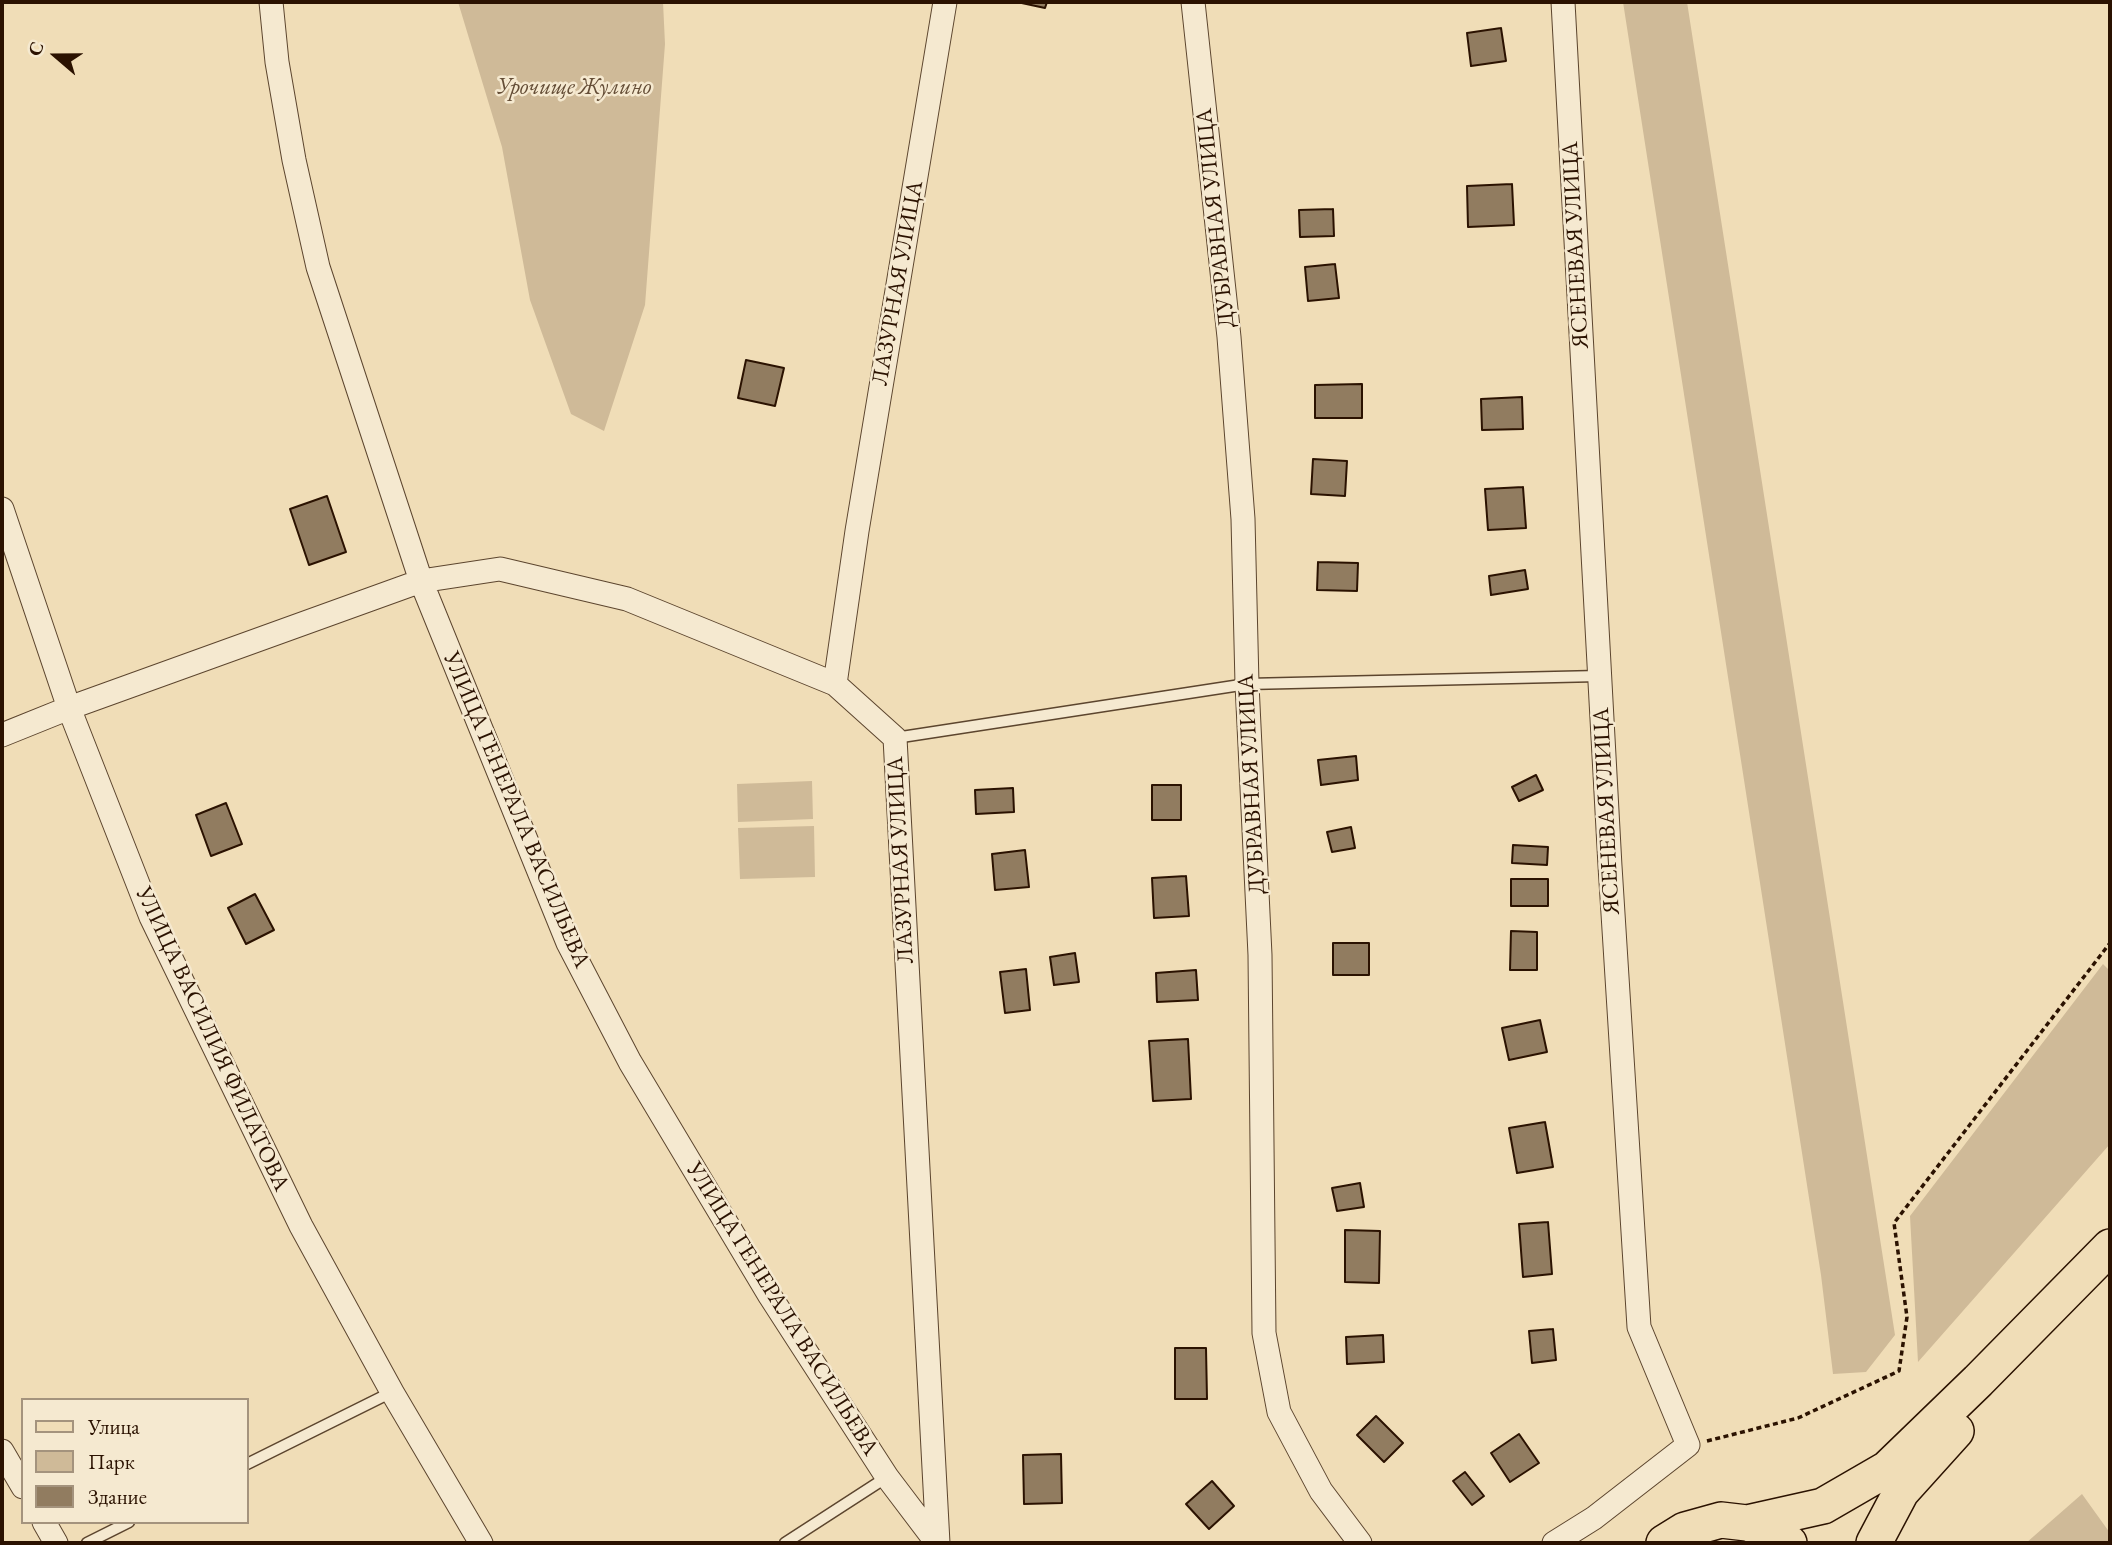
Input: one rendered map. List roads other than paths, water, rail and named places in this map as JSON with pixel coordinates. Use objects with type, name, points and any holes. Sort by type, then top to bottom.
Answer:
[{"type":"main road","points":[[1747,1523],[1823,1506],[1887,1469],[2110,1247]]},
{"type":"main road","points":[[1874,1543],[1901,1492],[1990,1394],[2110,1278]]},
{"type":"main road","points":[[1664,1543],[1685,1530],[1721,1520],[1747,1523],[1779,1534],[1788,1543]]},
{"type":"street","name":"УЛИЦА ГЕНЕРАЛА ВАСИЛЬЕВА","points":[[271,2],[277,62],[294,160],[318,267],[421,581],[568,943],[630,1062],[770,1296],[887,1476],[938,1543]]},
{"type":"street","name":"ЛАЗУРНАЯ УЛИЦА","points":[[938,1543],[895,738],[835,684],[857,531],[946,2]]},
{"type":"street","name":"ДУБРАВНАЯ УЛИЦА","points":[[1193,2],[1228,337],[1243,519],[1247,684],[1260,955],[1264,1333],[1279,1412],[1321,1491],[1360,1543]]},
{"type":"street","name":"ЯСЕНЕВАЯ УЛИЦА","points":[[1555,1543],[1594,1518],[1688,1445],[1639,1327],[1563,2]]},
{"type":"street","name":"УЛИЦА ВАСИЛИЯ ФИЛАТОВА","points":[[2,509],[69,708],[150,917],[301,1226],[392,1392],[481,1543]]},
{"type":"street","points":[[2,735],[69,708],[421,581],[500,569],[627,599],[835,684]]},
{"type":"street","points":[[2,1451],[21,1484]]},
{"type":"street","points":[[45,1524],[56,1543]]},
{"type":"lane","points":[[895,738],[1247,684],[1600,676]]},
{"type":"lane","points":[[248,1464],[392,1392]]},
{"type":"lane","points":[[785,1543],[887,1476]]},
{"type":"lane","points":[[87,1543],[125,1524]]},
{"type":"park label","name":"Урочище Жулино","points":[[574,88]]}]
